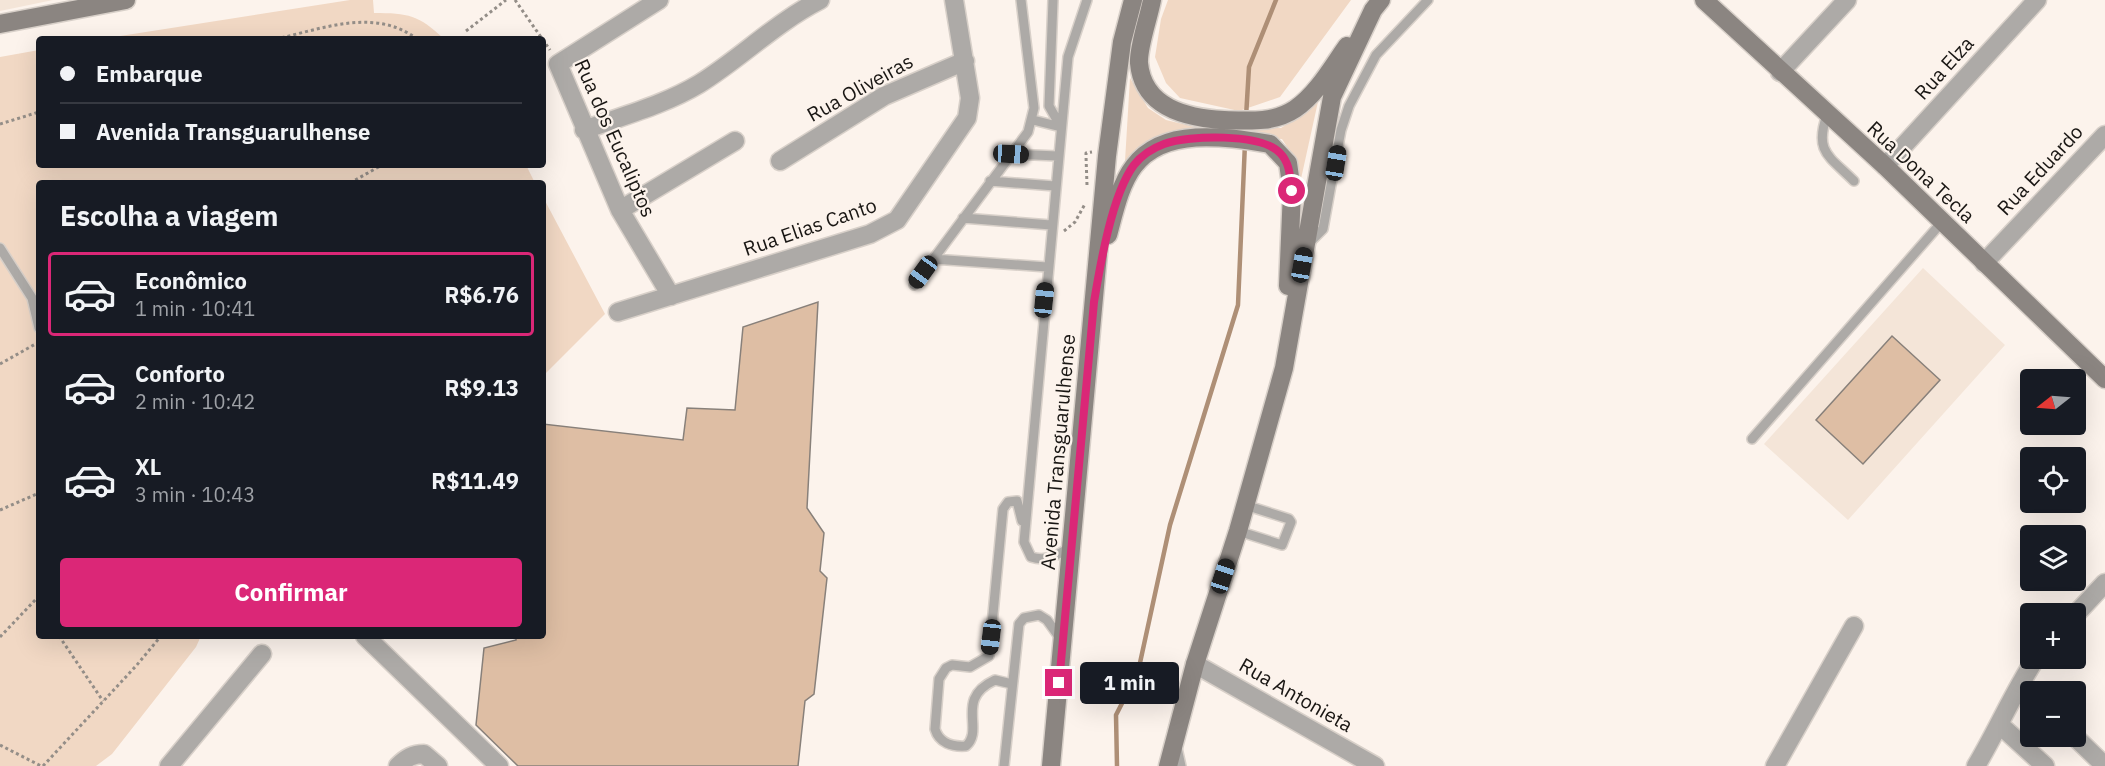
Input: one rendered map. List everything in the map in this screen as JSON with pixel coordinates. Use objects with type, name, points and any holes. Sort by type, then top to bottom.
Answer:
[{"type":"main road","points":[[0,24],[126,0]]},
{"type":"main road","name":"Avenida Transguarulhense","points":[[1052,766],[1113,102],[1122,42],[1133,0]]},
{"type":"main road","points":[[1152,0],[1139,61],[1144,81],[1152,95],[1164,106],[1197,119],[1257,121],[1280,117],[1296,108],[1312,94],[1377,5]]},
{"type":"main road","name":"Rua Dona Tecla","points":[[1704,0],[1885,166],[2105,379]]},
{"type":"main road","points":[[1168,766],[1195,664],[1238,531],[1284,368],[1332,97],[1377,5]]},
{"type":"main road","points":[[1094,302],[1111,224],[1135,165],[1151,150],[1175,141],[1204,137],[1270,144],[1288,164],[1292,191],[1284,368]]},
{"type":"street","points":[[558,64],[658,0]]},
{"type":"street","points":[[584,130],[676,96],[699,84],[777,25],[820,0]]},
{"type":"street","points":[[954,0],[965,61]]},
{"type":"street","points":[[1780,72],[1847,0]]},
{"type":"street","name":"Rua Elza","points":[[1885,166],[2037,0]]},
{"type":"street","name":"Rua Elias Canto","points":[[618,312],[870,234],[897,220],[967,118],[970,98],[965,61]]},
{"type":"street","name":"Rua Oliveiras","points":[[780,161],[884,96],[965,61]]},
{"type":"street","name":"Rua dos Eucaliptos","points":[[558,64],[584,130],[620,210],[671,296]]},
{"type":"street","name":"Rua Eduardo","points":[[1984,262],[2105,135]]},
{"type":"street","points":[[620,210],[735,141]]},
{"type":"street","points":[[2086,603],[2105,583]]},
{"type":"street","points":[[1775,766],[1854,626]]},
{"type":"street","points":[[368,639],[499,766]]},
{"type":"street","points":[[169,766],[262,654]]},
{"type":"street","name":"Rua Antonieta","points":[[1195,664],[1375,766]]},
{"type":"street","points":[[1976,766],[2020,696]]},
{"type":"street","points":[[2000,725],[2045,766]]},
{"type":"street","points":[[2085,747],[2105,766]]},
{"type":"street","points":[[398,766],[412,755],[431,760]]},
{"type":"lane","points":[[914,285],[1011,154],[1033,120],[1034,108],[1021,0]]},
{"type":"lane","points":[[1053,0],[1049,106],[1061,127]]},
{"type":"lane","points":[[1024,542],[1047,267],[1068,57],[1087,0]]},
{"type":"lane","points":[[1305,247],[1323,230],[1341,130],[1349,105],[1376,55],[1428,0]]},
{"type":"lane","points":[[1827,115],[1820,135],[1821,141],[1827,154],[1854,181]]},
{"type":"lane","points":[[1033,120],[1061,127]]},
{"type":"lane","points":[[1011,154],[1058,156]]},
{"type":"lane","points":[[990,181],[1055,186]]},
{"type":"lane","points":[[963,218],[1052,225]]},
{"type":"lane","points":[[1752,439],[1942,222]]},
{"type":"lane","points":[[0,248],[32,298],[36,315]]},
{"type":"lane","points":[[933,259],[1047,267]]},
{"type":"lane","points":[[1012,684],[995,680],[978,692],[972,706],[971,738],[966,746],[943,742],[937,737],[935,729],[939,679],[946,668],[952,665],[970,667],[989,656],[1003,509],[1008,502],[1017,501],[1024,542],[1031,556],[1040,560],[1053,557],[1073,546]]},
{"type":"lane","points":[[1238,531],[1282,545],[1291,522],[1289,519],[1245,505]]},
{"type":"lane","points":[[1005,766],[1016,632],[1024,618],[1039,615],[1047,620],[1063,642]]},
{"type":"lane","points":[[1175,741],[1181,766]]},
{"type":"path","points":[[466,31],[506,0]]},
{"type":"path","name":"Rua dos Eucaliptos","points":[[515,0],[539,36]]},
{"type":"path","points":[[289,36],[343,24],[369,21],[391,24],[412,36]]},
{"type":"path","name":"Rua dos Eucaliptos","points":[[546,46],[558,64]]},
{"type":"path","points":[[0,124],[36,113]]},
{"type":"path","points":[[355,180],[377,168]]},
{"type":"path","points":[[1062,234],[1080,215],[1086,196]]},
{"type":"path","points":[[0,364],[36,344]]},
{"type":"path","points":[[0,510],[36,494]]},
{"type":"path","points":[[0,637],[34,600],[36,603]]},
{"type":"path","points":[[61,639],[103,701]]},
{"type":"path","points":[[0,745],[42,766],[157,639]]},
{"type":"shaded area","points":[[0,0],[53,0],[0,11]]},
{"type":"shaded area","points":[[350,0],[373,0],[374,13],[412,17],[420,20],[440,36],[120,36]]},
{"type":"shaded area","points":[[1168,0],[1351,0],[1280,97],[1239,111],[1180,98],[1166,83],[1155,57],[1161,19]]},
{"type":"shaded area","points":[[36,51],[36,168],[528,168],[534,180],[36,180],[36,639],[200,639],[196,647],[112,754],[96,766],[0,766],[0,57]]},
{"type":"shaded area","points":[[1130,78],[1148,108],[1166,120],[1195,127],[1281,128],[1302,114],[1321,88],[1299,188],[1296,161],[1282,139],[1196,133],[1171,137],[1125,161]]},
{"type":"shaded area","points":[[546,203],[605,314],[546,373]]},
{"type":"shaded area","points":[[1923,268],[2005,345],[1848,520],[1764,444]]},
{"type":"building","points":[[818,302],[807,508],[824,533],[820,571],[827,578],[814,694],[805,701],[798,766],[518,766],[476,725],[484,648],[516,639],[546,639],[546,424],[683,440],[687,408],[735,410],[743,327]]},
{"type":"building","points":[[1892,336],[1940,380],[1863,464],[1816,420]]},
{"type":"waterway","points":[[1246,117],[1249,67],[1276,0]]},
{"type":"waterway","points":[[1117,766],[1116,715],[1138,672],[1170,525],[1238,305],[1245,143]]},
{"type":"route","points":[[1059,683],[1094,302],[1104,249],[1129,174],[1151,150],[1163,144],[1204,137],[1242,140],[1270,144],[1280,153],[1288,164],[1292,191]]}]
